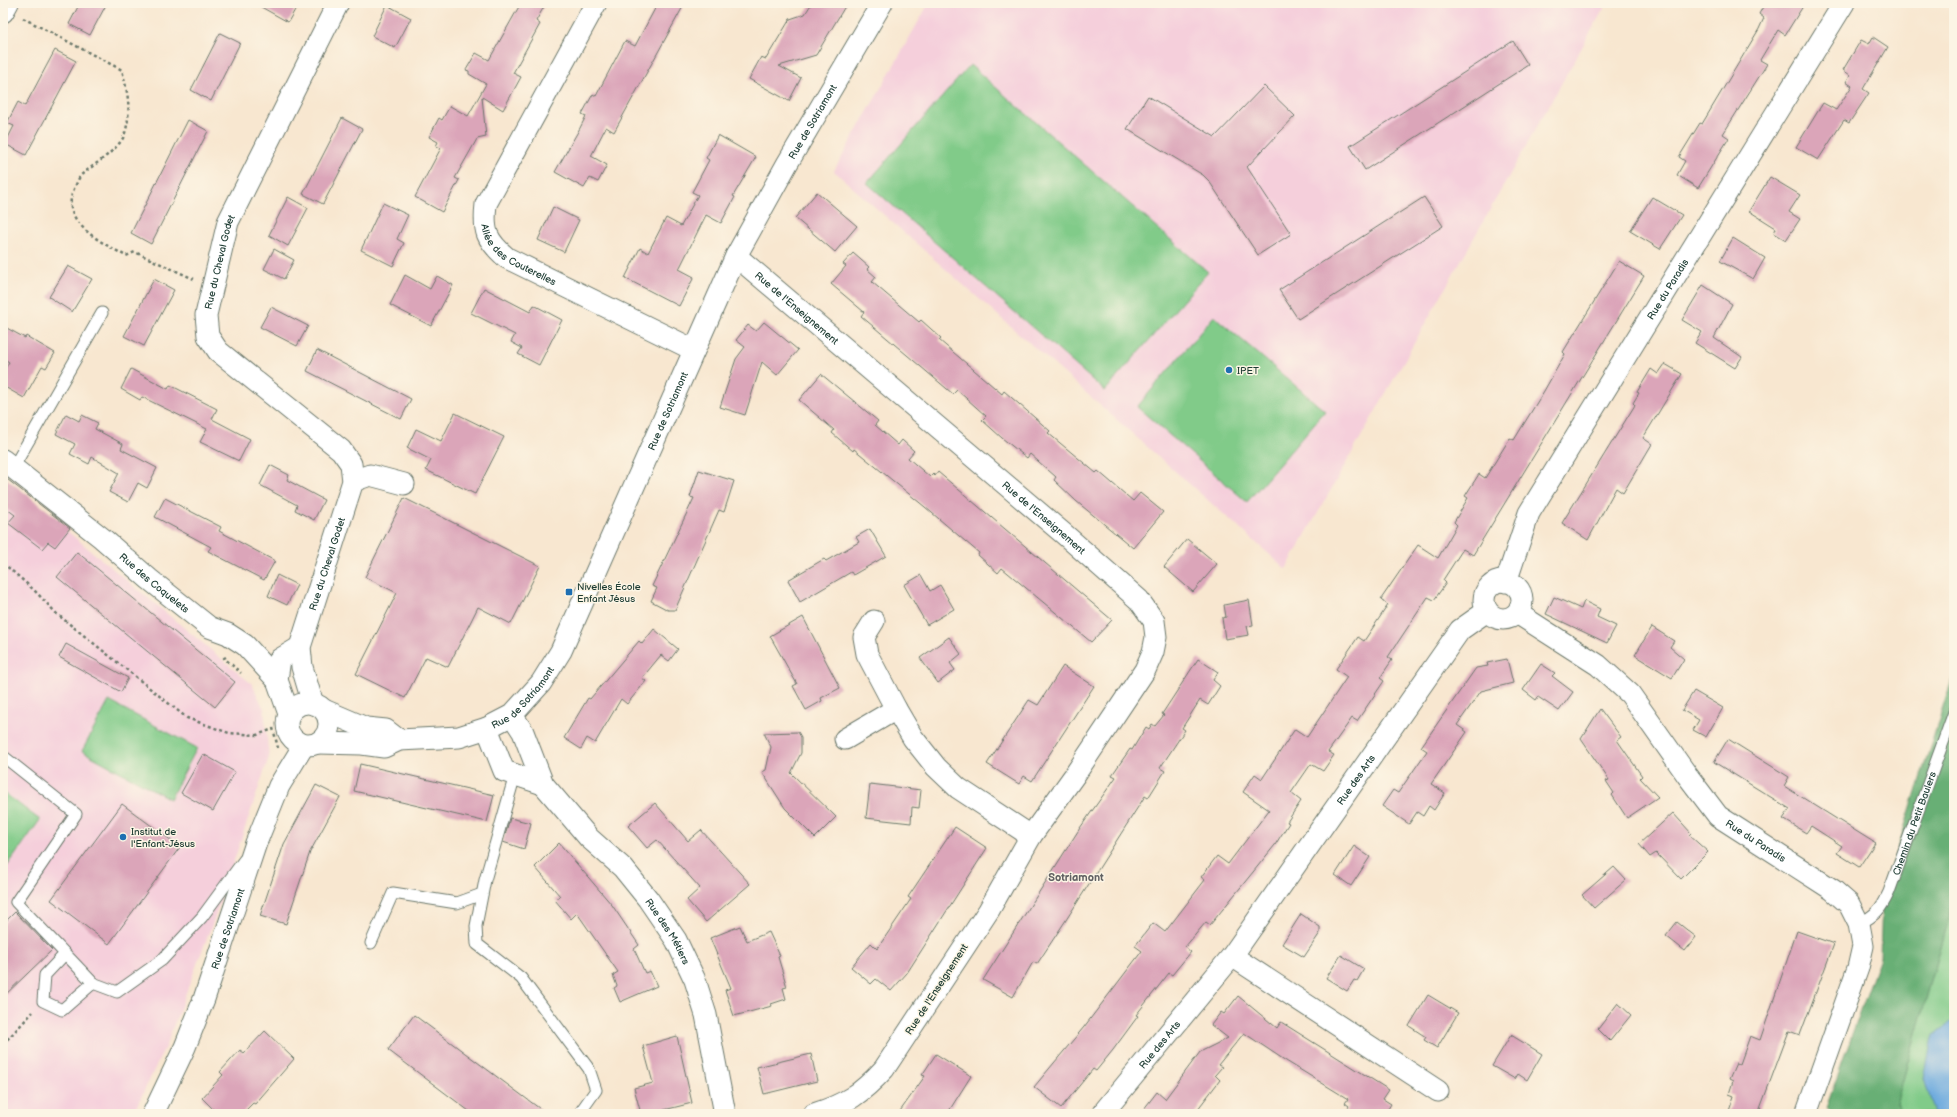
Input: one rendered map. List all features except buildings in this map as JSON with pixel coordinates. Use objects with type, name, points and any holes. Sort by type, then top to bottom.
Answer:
[{"type":"street","name":"Rue du Cheval Godet","points":[[319,707],[302,667],[300,647],[308,626],[353,481],[351,464],[341,450],[218,351],[208,336],[206,314],[228,222],[338,3]]},
{"type":"street","name":"Allée des Couterelles","points":[[596,3],[486,204],[484,225],[495,247],[507,258],[694,350]]},
{"type":"street","name":"Rue de Sotriamont","points":[[153,1114],[185,1047],[204,999],[256,843],[278,786],[311,744],[362,744],[384,746],[399,740],[459,737],[487,728],[512,715],[541,683],[560,651],[736,256],[787,164],[882,3]]},
{"type":"street","name":"Rue du Paradis","points":[[1506,582],[1529,513],[1844,3]]},
{"type":"street","name":"Rue de l'Enseignement","points":[[736,256],[1064,534],[1139,600],[1154,621],[1156,636],[1145,670],[1074,776],[1031,836],[989,910],[884,1069],[867,1088],[851,1099],[814,1114]]},
{"type":"street","name":"Rue des Coquelets","points":[[8,464],[102,538],[149,579],[209,627],[228,634],[245,645],[277,680],[289,714]]},
{"type":"street","points":[[353,481],[370,475],[404,484]]},
{"type":"street","points":[[1506,582],[1516,586],[1520,592],[1522,601],[1517,613],[1512,617],[1499,619],[1487,611],[1484,604],[1486,592],[1493,584],[1506,582]]},
{"type":"street","name":"Rue des Arts","points":[[1102,1114],[1232,956],[1460,630],[1487,611]]},
{"type":"street","name":"Rue du Paradis","points":[[1517,613],[1598,665],[1630,694],[1718,816],[1833,890],[1849,904],[1859,924],[1863,946],[1858,968],[1806,1114]]},
{"type":"street","points":[[874,621],[864,637],[867,654],[912,738],[936,767],[958,788],[1031,836]]},
{"type":"street","points":[[277,680],[280,659],[300,647]]},
{"type":"street","points":[[319,707],[328,717],[330,724],[324,738],[311,744],[297,743],[288,732],[287,725],[289,714],[300,705],[319,707],[366,728],[386,730],[399,740]]},
{"type":"street","points":[[845,738],[896,709]]},
{"type":"street","points":[[512,715],[523,732],[543,784]]},
{"type":"street","points":[[487,728],[504,771],[543,784]]},
{"type":"street","name":"Rue des Métiers","points":[[543,784],[590,838],[623,868],[648,899],[676,940],[695,980],[706,1016],[725,1114]]},
{"type":"street","points":[[1232,956],[1438,1091]]},
{"type":"lane","points":[[8,464],[102,313]]},
{"type":"lane","name":"Chemin du Petit Baulers","points":[[1859,924],[1873,916],[1882,906],[1889,892],[1954,712]]},
{"type":"lane","points":[[3,756],[76,814],[16,902],[64,955],[82,970],[93,983],[117,992],[162,960],[202,917],[256,843]]},
{"type":"lane","points":[[515,775],[482,894],[476,926],[477,944],[521,978],[589,1069],[596,1090],[579,1114]]},
{"type":"lane","points":[[371,942],[393,893],[456,903],[482,894]]},
{"type":"lane","points":[[64,955],[45,975],[43,1001],[62,1010],[93,983]]},
{"type":"path","points":[[5,8],[122,70],[130,101],[124,137],[101,162],[80,176],[70,198],[75,219],[94,238],[126,256],[135,252],[213,288]]},
{"type":"path","points":[[3,563],[34,590],[57,614],[187,718],[229,733],[257,735],[273,729]]},
{"type":"path","points":[[3,1044],[11,1038],[43,1001]]},
{"type":"shaded area","name":"IPET","points":[[929,3],[1607,3],[1286,569],[834,171]]},
{"type":"shaded area","name":"Institut de l'Enfant-Jésus","points":[[3,478],[252,684],[264,709],[269,757],[215,917],[166,1045],[133,1114],[3,1114]]},
{"type":"green space","points":[[970,65],[1208,272],[1105,391],[867,183]]},
{"type":"green space","points":[[1214,316],[1325,411],[1247,502],[1137,407]]},
{"type":"green space","points":[[1954,673],[1954,901],[1896,1104],[1902,1114],[1834,1114],[1826,1108],[1880,957],[1882,897]]},
{"type":"green space","points":[[109,701],[197,748],[170,799],[82,751]]},
{"type":"green space","points":[[3,792],[40,820],[3,872]]},
{"type":"green space","points":[[1954,901],[1954,1114],[1902,1114],[1896,1104]]},
{"type":"water","points":[[1954,1020],[1954,1114],[1935,1114],[1924,1079],[1932,1037]]},
{"type":"place","name":"IPET","points":[[1229,370]]},
{"type":"place","name":"Nivelles École Enfant Jésus","points":[[569,592]]},
{"type":"place","name":"Institut de l'Enfant-Jésus","points":[[123,837]]},
{"type":"district","name":"Sotriamont","points":[[1076,877]]}]
